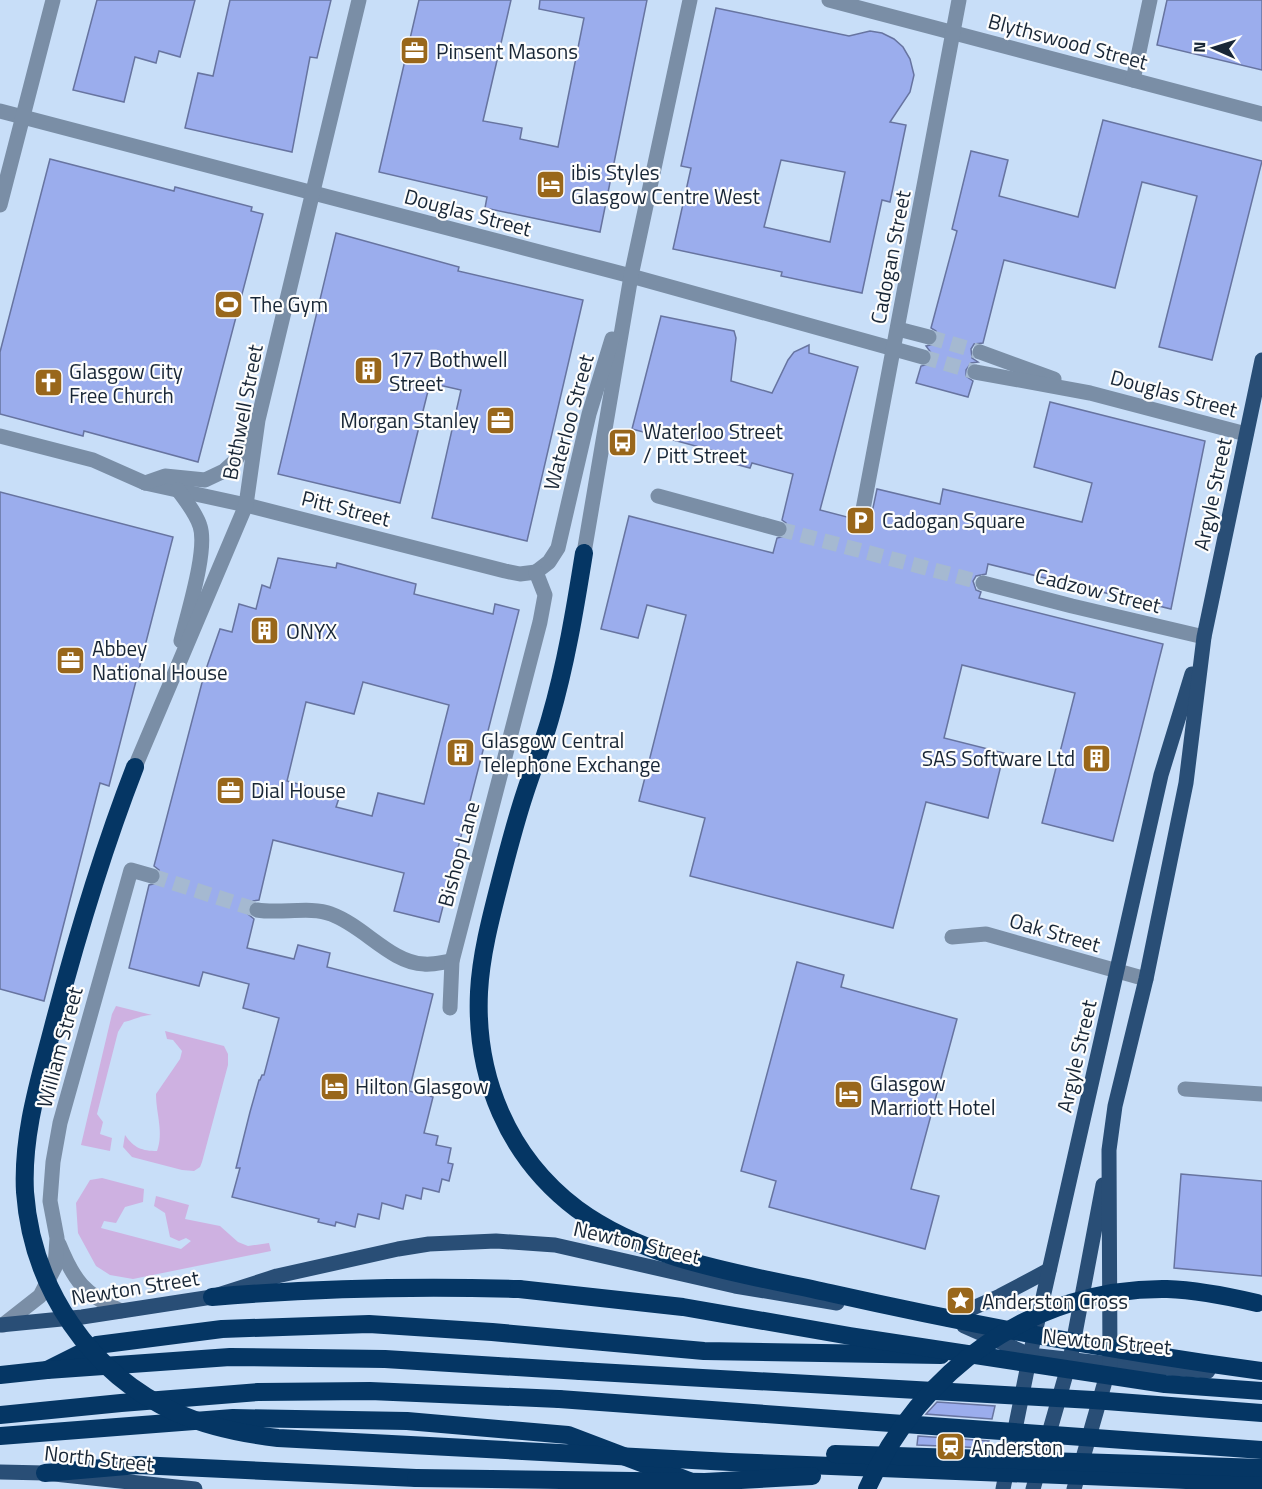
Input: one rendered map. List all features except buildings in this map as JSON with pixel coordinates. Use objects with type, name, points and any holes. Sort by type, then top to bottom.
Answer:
[{"type":"highway","points":[[584,553],[569,643],[550,718],[519,812],[494,903],[479,989],[478,1023],[487,1078],[505,1124],[521,1151],[536,1170],[574,1206],[608,1229],[657,1250],[708,1266],[984,1324],[1163,1358],[1262,1373]]},
{"type":"highway","points":[[135,767],[89,898],[33,1102],[26,1151],[25,1190],[33,1240],[52,1293],[76,1333],[96,1355],[136,1390],[177,1413],[208,1424],[254,1435],[303,1440],[894,1469],[1262,1484]]},
{"type":"highway","points":[[212,1297],[359,1287],[519,1289],[683,1306],[850,1336],[1165,1384],[1262,1391]]},
{"type":"highway","points":[[867,1489],[890,1444],[909,1415],[927,1395],[989,1341],[1036,1317],[1091,1297],[1141,1290],[1204,1292],[1262,1305]]},
{"type":"highway","points":[[47,1370],[97,1345],[222,1329],[369,1324],[492,1332],[704,1352],[1030,1355]]},
{"type":"highway","points":[[0,1375],[230,1357],[385,1359],[1081,1399],[1262,1413]]},
{"type":"highway","points":[[0,1415],[121,1402],[258,1392],[370,1391],[559,1399],[1262,1450]]},
{"type":"highway","points":[[0,1436],[233,1418],[407,1421],[568,1435],[711,1489]]},
{"type":"highway","points":[[303,1440],[1262,1468]]},
{"type":"highway","points":[[45,1473],[138,1465],[416,1478],[705,1482],[894,1469]]},
{"type":"main road","name":"Argyle Street","points":[[1074,1489],[1110,1364],[1109,1150],[1115,1106],[1146,979],[1186,783],[1204,637],[1262,360]]},
{"type":"main road","name":"Argyle Street","points":[[1003,1489],[1030,1355],[1161,775],[1204,637]]},
{"type":"main road","points":[[1033,1489],[1070,1360],[1109,1150]]},
{"type":"main road","name":"Newton Street","points":[[1,1325],[82,1317],[212,1297],[277,1276],[398,1249],[429,1244],[496,1241],[555,1245],[735,1286],[910,1315],[948,1319],[1030,1355],[1110,1364],[1262,1373]]},
{"type":"main road","points":[[948,1319],[1000,1296],[1049,1270]]},
{"type":"main road","name":"North Street","points":[[0,1472],[45,1473],[195,1489]]},
{"type":"street","points":[[0,205],[53,0]]},
{"type":"street","name":"Bothwell Street","points":[[135,767],[246,505],[258,420],[359,0]]},
{"type":"street","name":"Waterloo Street","points":[[584,553],[631,276],[690,0]]},
{"type":"street","name":"Blythswood Street","points":[[829,0],[1262,114]]},
{"type":"street","name":"Cadogan Street","points":[[861,520],[959,0]]},
{"type":"street","points":[[1133,80],[1150,0]]},
{"type":"street","name":"Douglas Street","points":[[0,111],[631,276],[923,357]]},
{"type":"street","name":"Waterloo Street","points":[[537,572],[549,562],[558,548],[589,414],[631,276]]},
{"type":"street","points":[[898,329],[928,338]]},
{"type":"street","name":"Douglas Street","points":[[980,352],[1090,393]]},
{"type":"street","name":"Douglas Street","points":[[975,372],[1090,393],[1246,434]]},
{"type":"street","points":[[145,483],[165,476],[205,480],[224,471],[243,449],[258,420]]},
{"type":"street","name":"Pitt Street","points":[[0,436],[93,459],[145,483],[246,505],[506,571],[520,574],[537,572]]},
{"type":"street","name":"Bothwell Street","points":[[171,682],[200,558],[202,538],[196,518],[178,490]]},
{"type":"street","points":[[658,496],[779,529]]},
{"type":"street","name":"Bishop Lane","points":[[450,1008],[452,961],[540,622],[545,595],[537,572]]},
{"type":"street","name":"Cadzow Street","points":[[983,583],[1204,637]]},
{"type":"street","name":"William Street","points":[[121,1311],[82,1288],[66,1261],[57,1238],[50,1202],[53,1162],[60,1123],[131,870],[152,876]]},
{"type":"street","points":[[257,910],[274,913],[311,911],[329,913],[352,924],[391,953],[405,960],[424,964],[452,961]]},
{"type":"street","name":"Oak Street","points":[[952,937],[986,934],[1146,979]]},
{"type":"street","points":[[1185,1089],[1262,1094]]},
{"type":"street","name":"William Street","points":[[1,1325],[40,1296],[55,1266],[57,1238]]},
{"type":"shaded area","points":[[116,1006],[152,1015],[124,1022],[118,1032],[97,1114],[103,1122],[100,1134],[112,1138],[110,1151],[81,1145],[112,1014]]},
{"type":"shaded area","points":[[165,1031],[224,1046],[228,1054],[228,1065],[202,1162],[200,1167],[194,1171],[132,1157],[123,1147],[125,1135],[139,1148],[157,1151],[160,1130],[156,1094],[180,1059],[182,1051],[173,1040],[167,1039]]},
{"type":"shaded area","points":[[102,1178],[144,1189],[143,1202],[125,1207],[116,1223],[104,1221],[101,1228],[181,1249],[191,1241],[186,1238],[179,1241],[170,1237],[165,1213],[154,1206],[156,1196],[189,1205],[185,1219],[220,1226],[238,1242],[248,1246],[269,1243],[271,1251],[133,1279],[110,1275],[96,1266],[78,1233],[76,1203],[90,1180]]},
{"type":"tunnel","points":[[929,337],[980,352]]},
{"type":"tunnel","points":[[923,357],[975,372]]},
{"type":"tunnel","points":[[779,529],[983,583]]},
{"type":"tunnel","points":[[152,876],[257,910]]},
{"type":"place","name":"Pinsent Masons","points":[[415,51]]},
{"type":"place","name":"ibis Styles Glasgow Centre West","points":[[550,184]]},
{"type":"place","name":"The Gym","points":[[229,304]]},
{"type":"place","name":"177 Bothwell Street","points":[[368,371]]},
{"type":"place","name":"Glasgow City Free Church","points":[[48,383]]},
{"type":"place","name":"Morgan Stanley","points":[[500,420]]},
{"type":"place","name":"Waterloo Street / Pitt Street","points":[[622,443]]},
{"type":"place","name":"Cadogan Square","points":[[861,520]]},
{"type":"place","name":"ONYX","points":[[265,631]]},
{"type":"place","name":"Abbey National House","points":[[71,660]]},
{"type":"place","name":"Glasgow Central Telephone Exchange","points":[[460,752]]},
{"type":"place","name":"SAS Software Ltd","points":[[1096,758]]},
{"type":"place","name":"Dial House","points":[[230,790]]},
{"type":"place","name":"Hilton Glasgow","points":[[334,1086]]},
{"type":"place","name":"Glasgow Marriott Hotel","points":[[849,1095]]},
{"type":"place","name":"Anderston Cross","points":[[961,1301]]},
{"type":"place","name":"Anderston","points":[[950,1447]]}]
